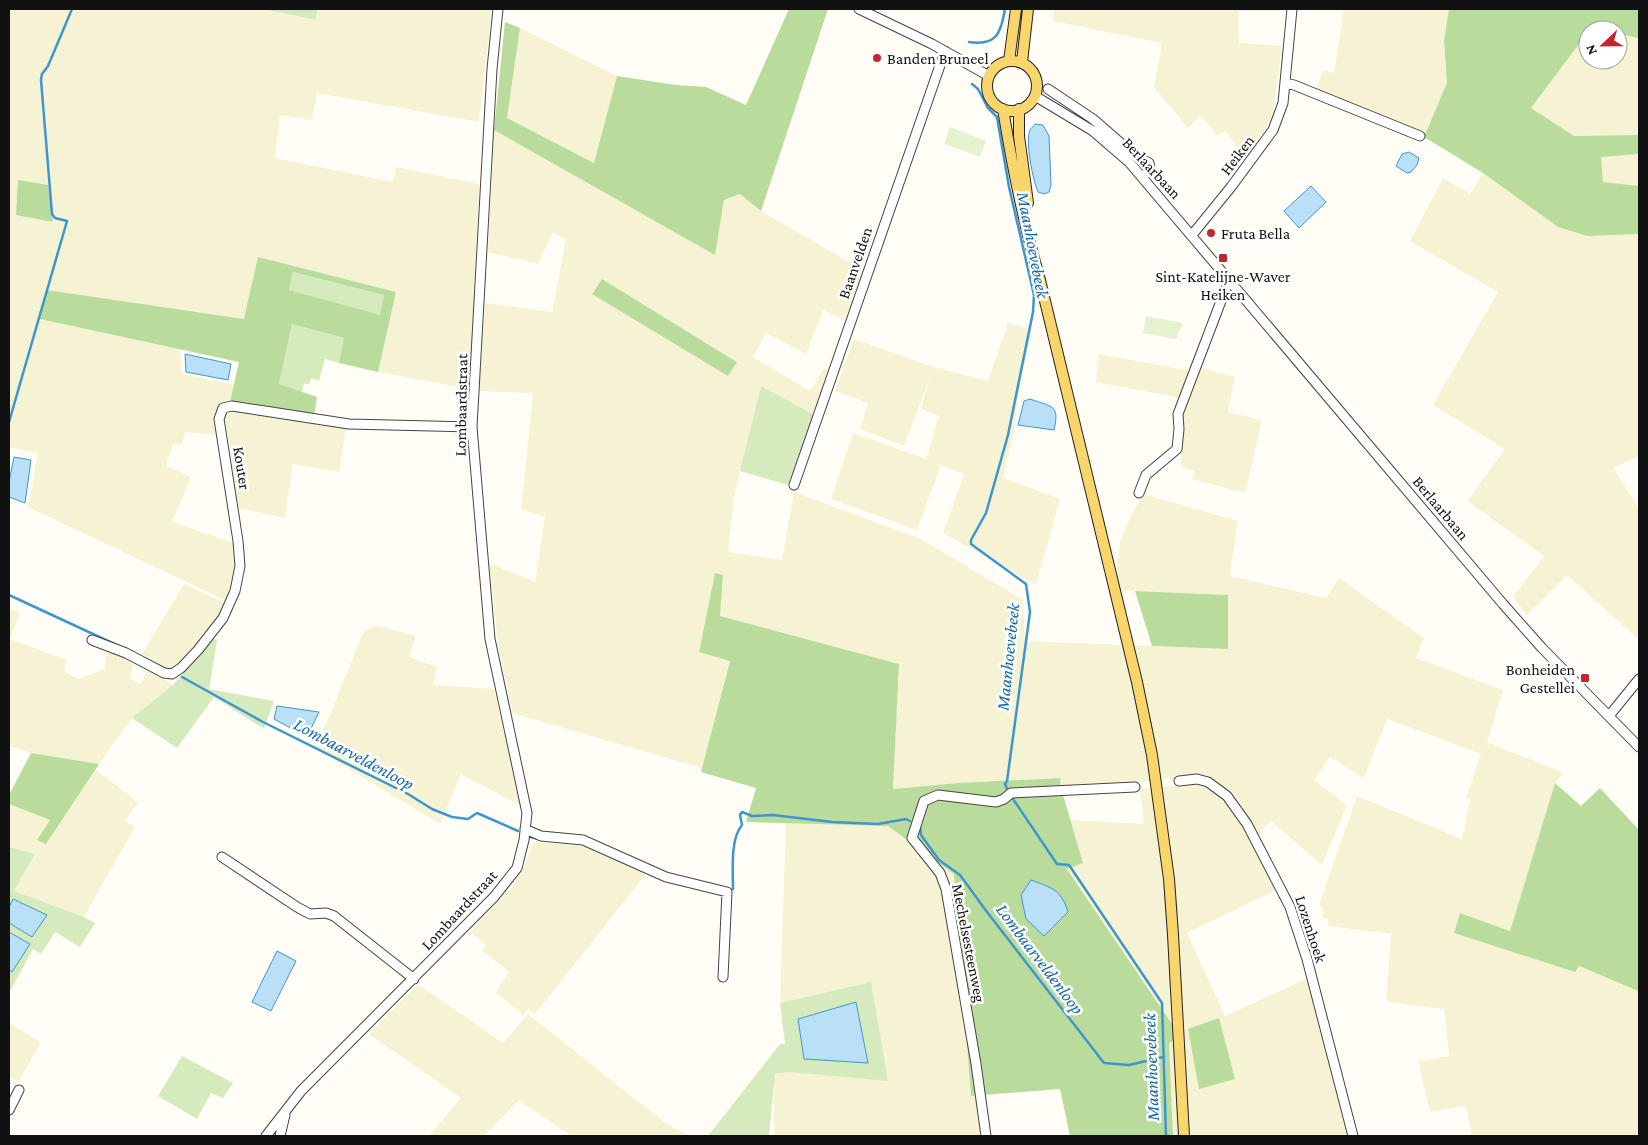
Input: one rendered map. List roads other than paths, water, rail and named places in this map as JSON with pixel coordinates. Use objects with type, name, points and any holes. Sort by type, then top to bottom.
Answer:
[{"type":"main road","points":[[1009,61],[1016,9]]},
{"type":"main road","points":[[1022,62],[1028,9]]},
{"type":"main road","points":[[1009,61],[1022,62],[1030,68],[1036,78],[1035,96],[1030,103],[1019,110],[1003,109],[995,103],[990,95],[988,86],[989,76],[997,66],[1009,61]]},
{"type":"main road","points":[[1003,109],[1027,234],[1039,276],[1135,672],[1152,755],[1170,888],[1184,1136]]},
{"type":"main road","points":[[1019,110],[1019,136],[1023,170],[1039,276]]},
{"type":"street","name":"Lombaardstraat","points":[[269,1134],[287,1107],[301,1091],[494,897],[517,868],[525,829],[527,813],[490,639],[472,427],[492,69],[498,9]]},
{"type":"street","points":[[860,9],[945,51],[989,76]]},
{"type":"street","name":"Heiken","points":[[1192,235],[1273,130],[1283,103],[1292,9]]},
{"type":"street","name":"Baanvelden","points":[[794,485],[945,51]]},
{"type":"street","points":[[1285,83],[1420,136]]},
{"type":"street","points":[[1048,90],[1093,119],[1133,154],[1149,163],[1150,169],[1143,177]]},
{"type":"street","name":"Berlaarbaan","points":[[1035,96],[1094,131],[1121,154],[1143,177],[1503,604],[1542,648],[1639,747]]},
{"type":"street","points":[[1139,492],[1146,474],[1177,449],[1180,429],[1178,414],[1229,280]]},
{"type":"street","name":"Kouter","points":[[92,640],[126,653],[164,673],[172,674],[181,668],[198,650],[223,618],[235,591],[240,566],[220,418],[223,408],[232,406],[349,424],[472,427]]},
{"type":"street","points":[[1608,716],[1639,679]]},
{"type":"street","name":"Lozenhoek","points":[[1178,781],[1197,779],[1208,782],[1227,796],[1247,824],[1290,907],[1306,959],[1353,1136]]},
{"type":"street","name":"Mechelsesteenweg","points":[[986,1136],[976,1064],[946,889],[940,873],[912,838],[924,801],[938,795],[996,802],[1004,799],[1011,793],[1135,787]]},
{"type":"street","points":[[525,829],[540,836],[583,840],[666,877],[727,892],[723,977]]},
{"type":"street","points":[[222,857],[310,914],[334,916],[414,978]]},
{"type":"street","points":[[9,1110],[19,1090]]},
{"type":"street","name":"Lombaardstraat","points":[[280,1136],[287,1107]]},
{"type":"water","points":[[1035,124],[1043,125],[1049,136],[1051,185],[1049,192],[1044,194],[1038,192],[1036,187],[1029,152],[1030,129]]},
{"type":"water","points":[[1409,152],[1419,158],[1417,165],[1411,172],[1407,173],[1396,166],[1402,154]]},
{"type":"water","points":[[1311,186],[1326,202],[1299,228],[1284,211]]},
{"type":"water","points":[[185,354],[231,364],[228,380],[186,372]]},
{"type":"water","points":[[1030,399],[1049,405],[1055,411],[1056,422],[1054,430],[1018,425],[1024,401]]},
{"type":"water","points":[[14,457],[31,460],[25,503],[9,497],[9,482]]},
{"type":"water","points":[[277,706],[319,712],[307,737],[274,719]]},
{"type":"water","points":[[1031,880],[1055,890],[1062,898],[1068,912],[1044,936],[1026,919],[1021,895]]},
{"type":"water","points":[[13,899],[47,915],[32,937],[9,923],[9,907]]},
{"type":"water","points":[[9,932],[30,944],[12,972],[9,970]]},
{"type":"water","points":[[277,951],[296,961],[271,1011],[252,1002]]},
{"type":"water","points":[[856,1002],[868,1063],[804,1059],[798,1019]]},
{"type":"waterway","name":"Lombaarveldenloop","points":[[9,422],[67,221],[55,218],[52,214],[41,80],[72,9]]},
{"type":"waterway","name":"Maanhoevebeek","points":[[969,42],[978,43],[992,40],[1002,25],[1005,9]]},
{"type":"waterway","name":"Maanhoevebeek","points":[[972,84],[978,89],[988,108],[997,117],[1009,187],[1034,295],[1033,312],[1008,435],[986,513],[971,540],[971,544],[1026,584],[1030,612],[1007,781],[1005,784],[1008,791]]},
{"type":"waterway","name":"Lombaarveldenloop","points":[[9,595],[121,647]]},
{"type":"waterway","name":"Lombaarveldenloop","points":[[144,658],[168,670]]},
{"type":"waterway","name":"Lombaarveldenloop","points":[[182,677],[263,722],[408,794],[432,809],[452,817],[468,819],[477,813],[518,831]]},
{"type":"waterway","name":"Maanhoevebeek","points":[[1011,796],[1057,864],[1069,865],[1162,1003],[1166,1136]]},
{"type":"waterway","name":"Lombaarveldenloop","points":[[733,889],[734,847],[738,831],[742,825],[740,815],[742,812],[752,816],[773,815],[832,822],[878,824],[906,819],[910,821]]},
{"type":"waterway","name":"Lombaarveldenloop","points":[[920,825],[921,835],[939,860],[960,875],[1104,1063],[1129,1065],[1163,1057]]},
{"type":"waterway","name":"Lombaarveldenloop","points":[[531,837],[539,839]]},
{"type":"place","name":"Banden Bruneel","points":[[877,58]]},
{"type":"place","name":"Fruta Bella","points":[[1211,233]]},
{"type":"place","name":"Sint-Katelijne-Waver Heiken","points":[[1223,258]]},
{"type":"place","name":"Bonheiden Gestellei","points":[[1585,678]]}]
